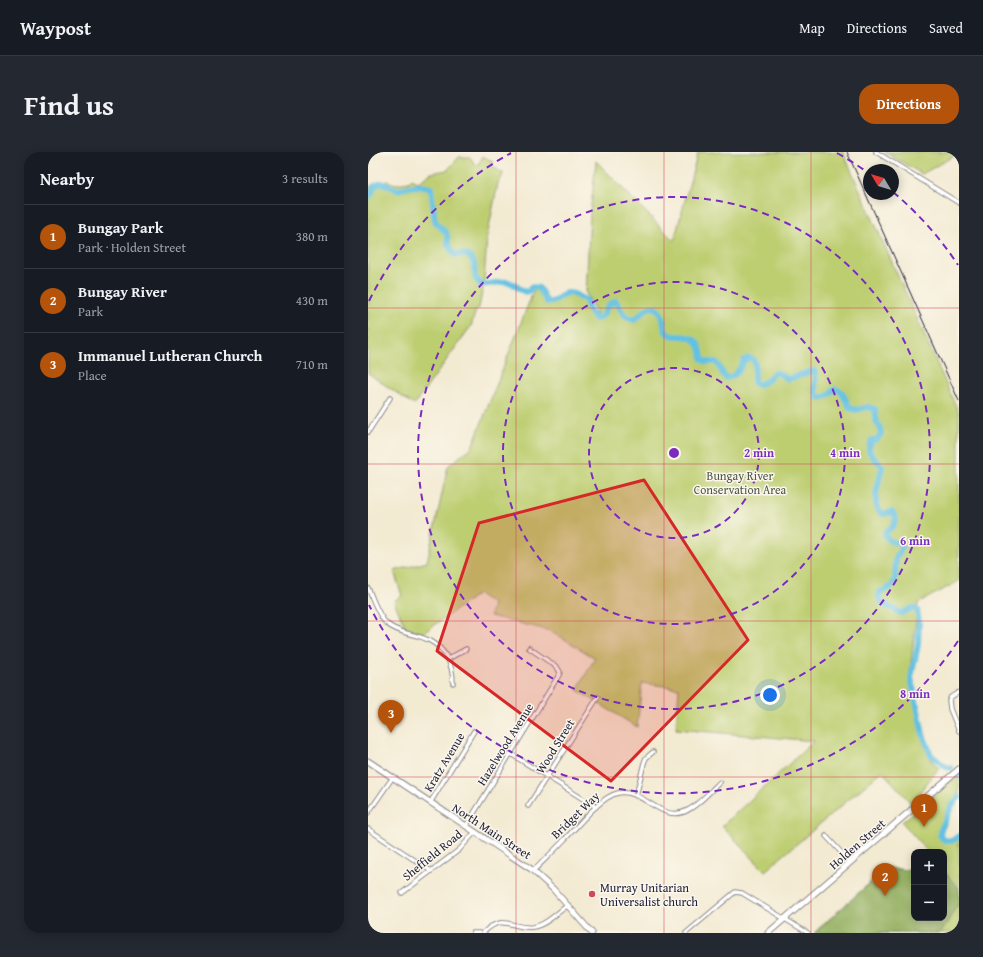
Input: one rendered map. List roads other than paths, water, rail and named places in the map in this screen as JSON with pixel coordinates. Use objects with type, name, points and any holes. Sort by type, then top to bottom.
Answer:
[{"type":"main road","name":"North Main Street","points":[[368,761],[533,871],[554,889],[592,933]]},
{"type":"main road","name":"Holden Street","points":[[768,933],[959,769]]},
{"type":"street","points":[[876,152],[959,203]]},
{"type":"street","points":[[368,432],[390,398]]},
{"type":"street","points":[[368,588],[380,614],[386,623],[394,628],[424,637],[434,642],[443,650],[448,658],[453,674],[453,682]]},
{"type":"street","name":"Hazelwood Avenue","points":[[466,826],[560,672],[555,665],[529,648]]},
{"type":"street","points":[[448,658],[466,649]]},
{"type":"street","points":[[959,692],[948,700],[950,710],[959,731]]},
{"type":"street","name":"Wood Street","points":[[528,806],[598,697]]},
{"type":"street","name":"Kratz Avenue","points":[[430,803],[474,731]]},
{"type":"street","points":[[636,796],[644,763],[646,758],[653,752]]},
{"type":"street","points":[[511,754],[596,807]]},
{"type":"street","points":[[368,813],[393,777]]},
{"type":"street","name":"Bridget Way","points":[[533,871],[596,807],[607,798],[624,793],[636,796],[663,812],[678,814],[690,810],[720,782]]},
{"type":"street","points":[[368,829],[431,870]]},
{"type":"street","name":"Sheffield Road","points":[[402,893],[459,850],[475,832]]},
{"type":"street","points":[[826,836],[850,862]]},
{"type":"street","points":[[686,933],[735,892],[742,893],[808,933]]},
{"type":"street","points":[[483,933],[492,926],[500,923],[535,927],[548,920],[568,905]]},
{"type":"street","points":[[473,933],[479,933]]},
{"type":"waterway","points":[[368,198],[372,193],[374,186],[382,183],[398,190],[414,186],[431,188],[435,221],[447,234],[448,244],[452,251],[456,255],[463,254],[469,256],[474,263],[475,277],[480,284],[509,282],[526,292],[529,291],[531,287],[539,288],[547,302],[552,302],[566,293],[572,293],[586,300],[589,311],[596,319],[601,317],[607,307],[616,301],[625,315],[634,320],[648,308],[654,307],[661,314],[664,328],[667,333],[674,336],[685,336],[693,339],[699,345],[702,359],[706,362],[716,362],[726,378],[735,374],[744,360],[749,358],[753,359],[755,363],[754,382],[758,385],[768,380],[774,373],[778,373],[788,379],[815,371],[815,389],[820,398],[827,396],[835,389],[841,391],[850,408],[857,410],[867,407],[875,409],[876,422],[880,427],[881,434],[877,439],[872,440],[869,448],[873,457],[882,466],[876,492],[876,504],[883,514],[892,512],[896,517],[893,526],[885,532],[885,536],[890,541],[898,543],[902,548],[896,558],[895,580],[891,587],[880,592],[879,596],[882,603],[901,613],[913,608],[917,610],[919,621],[918,645],[911,678],[923,734],[931,755],[946,767],[951,768]]},
{"type":"waterway","points":[[959,797],[952,805],[940,832],[940,835],[944,840],[952,841],[959,836]]},
{"type":"railway","points":[[847,152],[959,401]]},
{"type":"place","name":"Immanuel Lutheran Church","points":[[391,733]]},
{"type":"place","name":"Bungay Park","points":[[924,827]]},
{"type":"place","name":"Murray Unitarian Universalist church","points":[[592,894]]},
{"type":"place","name":"Bungay River","points":[[885,896]]},
{"type":"park label","name":"Bungay River Conservation Area","points":[[740,482]]}]
